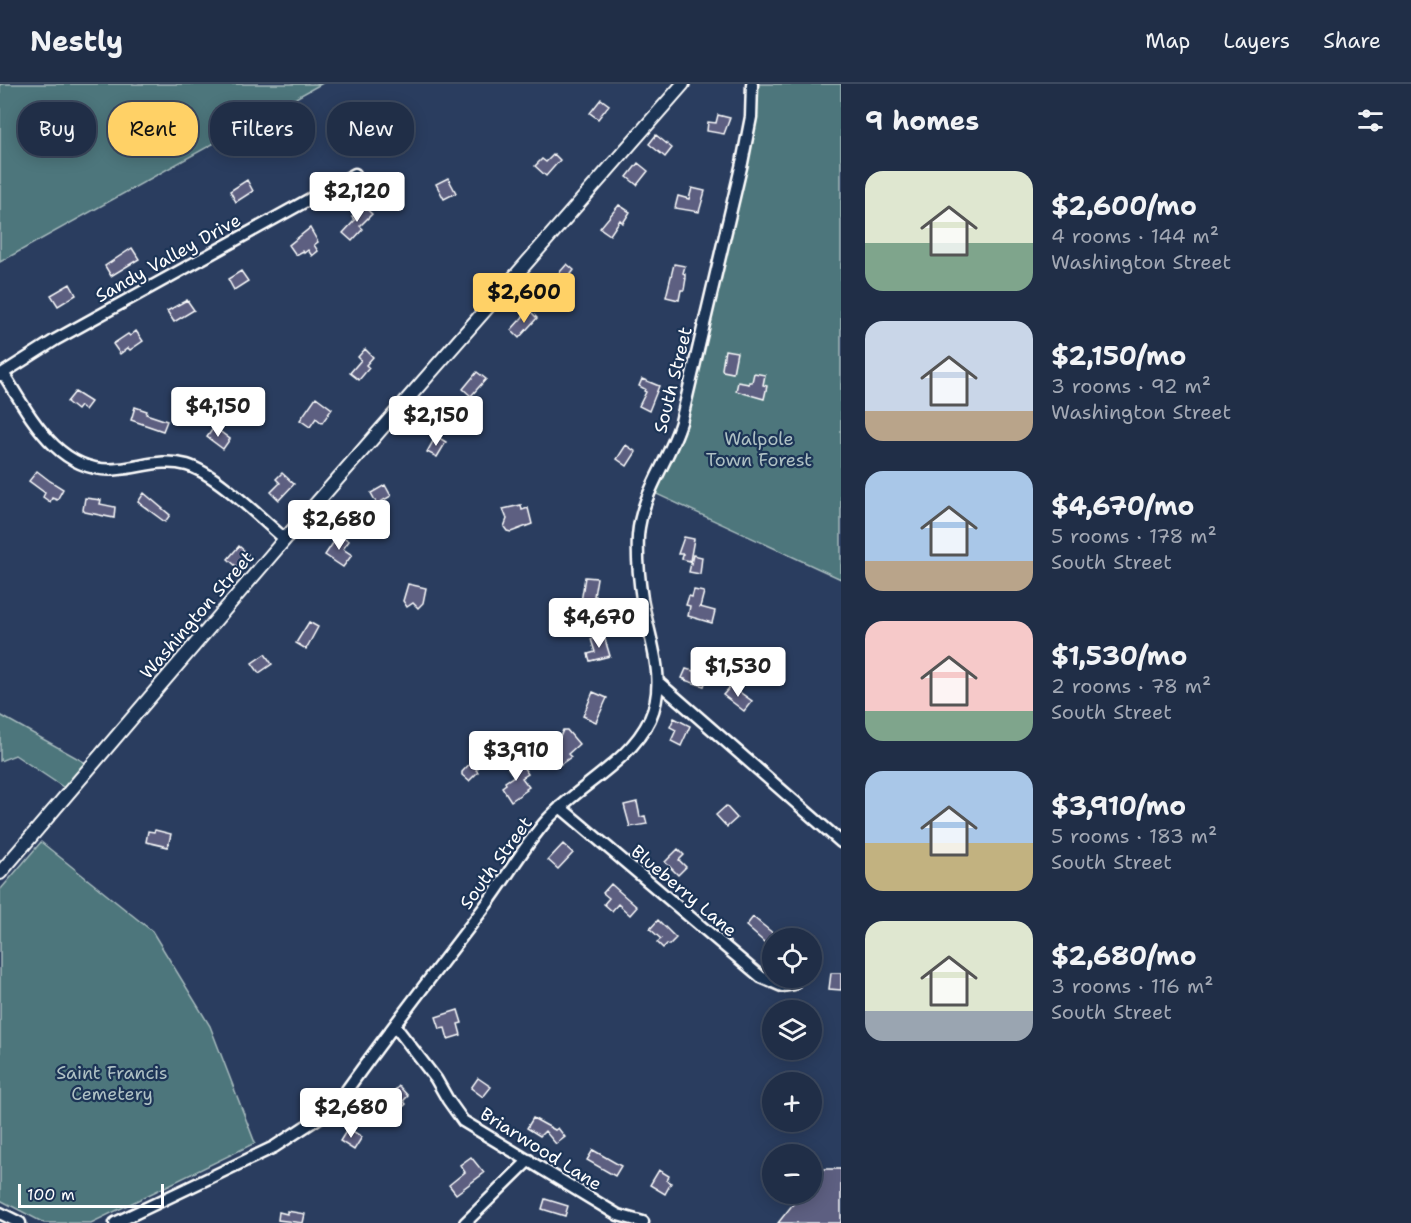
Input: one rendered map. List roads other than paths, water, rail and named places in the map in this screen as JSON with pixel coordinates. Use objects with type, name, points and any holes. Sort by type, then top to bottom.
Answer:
[{"type":"main road","name":"Washington Street","points":[[0,873],[285,539],[683,84]]},
{"type":"street","name":"South Street","points":[[115,1223],[274,1146],[326,1113],[339,1101],[494,895],[526,846],[560,807],[634,745],[650,718],[658,693],[658,682],[640,582],[638,554],[640,519],[650,491],[672,449],[681,422],[744,155],[751,117],[752,84]]},
{"type":"street","name":"Sandy Valley Drive","points":[[2,374],[55,340],[355,174]]},
{"type":"street","points":[[2,374],[35,423],[56,448],[70,459],[90,468],[118,469],[168,462],[200,469],[215,479],[285,539]]},
{"type":"street","points":[[658,682],[841,842]]},
{"type":"street","name":"Blueberry Lane","points":[[560,807],[762,977]]},
{"type":"street","name":"Briarwood Lane","points":[[395,1026],[436,1079],[463,1121],[618,1215],[643,1222]]},
{"type":"street","points":[[465,1223],[529,1160]]},
{"type":"street","points":[[0,1213],[20,1223]]},
{"type":"park label","name":"Walpole Town Forest","points":[[759,449]]},
{"type":"park label","name":"Saint Francis Cemetery","points":[[112,1083]]}]
